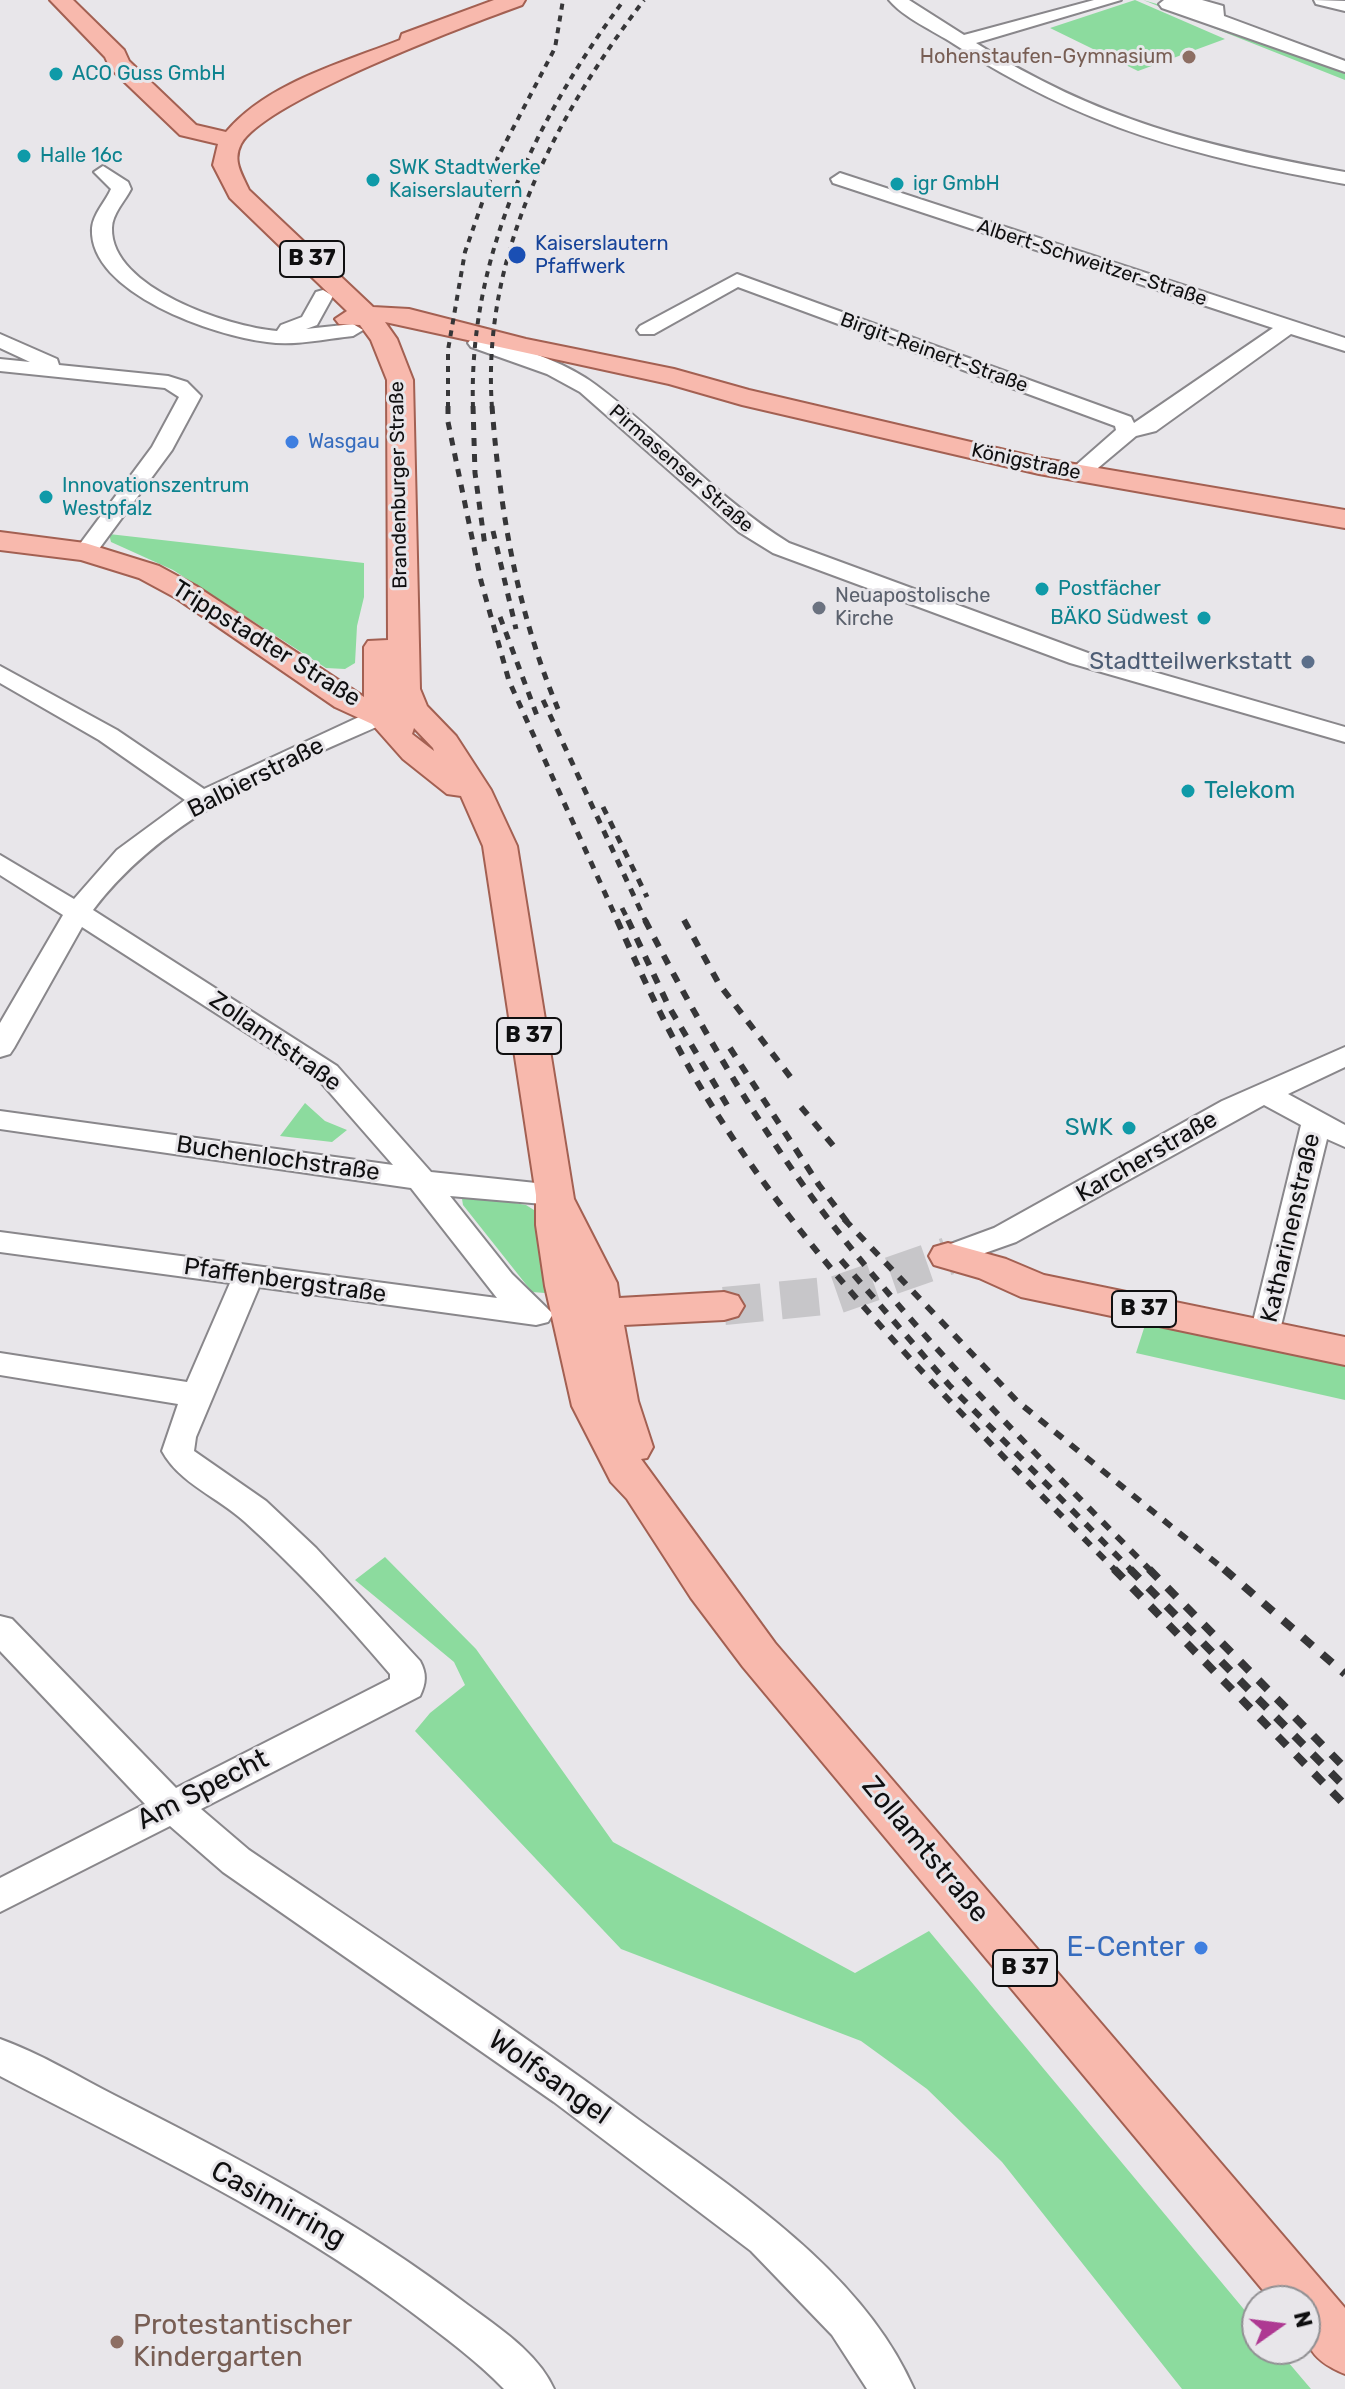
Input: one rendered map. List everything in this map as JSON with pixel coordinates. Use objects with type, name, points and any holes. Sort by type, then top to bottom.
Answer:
[{"type":"main road","points":[[61,0],[116,55],[118,63],[178,114],[220,135]]},
{"type":"main road","points":[[220,135],[277,102],[514,0]]},
{"type":"main road","points":[[220,135],[258,100],[309,76],[433,33]]},
{"type":"main road","points":[[178,114],[198,117],[220,135]]},
{"type":"main road","name":"Brandenburger Straße","points":[[220,135],[203,170],[214,194],[323,296],[360,322],[379,405],[380,699],[383,715]]},
{"type":"main road","name":"Brandenburger Straße","points":[[220,135],[225,165],[239,193],[360,322],[400,380],[404,689],[422,721],[445,743],[463,772]]},
{"type":"main road","name":"Königstraße","points":[[360,322],[409,317],[524,347],[593,372]]},
{"type":"main road","name":"Königstraße","points":[[360,322],[435,332],[593,372],[710,389],[1078,473],[1345,519]]},
{"type":"main road","points":[[400,380],[408,368],[398,344],[401,339],[413,333],[435,332]]},
{"type":"main road","name":"Trippstadter Straße","points":[[0,541],[85,552],[149,572],[186,592],[346,700],[383,715],[393,735],[453,781],[488,822]]},
{"type":"main road","points":[[316,679],[360,672],[366,664],[366,629],[379,616]]},
{"type":"main road","points":[[383,715],[404,689]]},
{"type":"main road","name":"B 37","points":[[383,715],[463,772]]},
{"type":"main road","name":"Trippstadter Straße","points":[[463,772],[500,846],[555,1195],[589,1260],[570,1313]]},
{"type":"main road","name":"B 37","points":[[948,1256],[992,1268],[1035,1287],[1345,1351]]},
{"type":"main road","points":[[570,1313],[724,1306]]},
{"type":"main road","name":"Zollamtstraße","points":[[570,1313],[618,1401],[642,1488],[706,1586],[759,1655],[1345,2348]]},
{"type":"street","points":[[897,0],[1049,94],[1103,117],[1221,151],[1345,178]]},
{"type":"street","points":[[963,41],[1086,3],[1113,0]]},
{"type":"street","points":[[1322,0],[1345,2]]},
{"type":"street","points":[[1215,18],[1345,67]]},
{"type":"street","points":[[103,172],[121,185],[101,229],[107,254],[116,270],[157,298],[244,330],[281,336],[360,322]]},
{"type":"street","name":"Albert-Schweitzer-Straße","points":[[840,179],[1345,345]]},
{"type":"street","name":"Birgit-Reinert-Straße","points":[[647,330],[737,280],[1123,422],[1128,431]]},
{"type":"street","points":[[288,329],[310,321],[323,296]]},
{"type":"street","points":[[244,330],[360,322]]},
{"type":"street","points":[[1078,473],[1128,431],[1148,426],[1288,327]]},
{"type":"street","points":[[0,340],[66,372]]},
{"type":"street","points":[[0,365],[168,382],[180,386],[190,396],[189,407],[173,431],[85,552]]},
{"type":"street","name":"Pirmasenser Straße","points":[[593,372],[747,527],[781,548],[1079,658],[1345,735]]},
{"type":"street","points":[[0,673],[108,735],[204,801]]},
{"type":"street","name":"Balbierstraße","points":[[0,1048],[78,912],[120,863],[204,801],[383,715]]},
{"type":"street","name":"Zollamtstraße","points":[[0,863],[327,1072],[420,1179],[516,1299],[570,1313]]},
{"type":"street","name":"Karcherstraße","points":[[948,1256],[1005,1235],[1232,1108],[1345,1056]]},
{"type":"street","points":[[1266,1094],[1345,1137]]},
{"type":"street","name":"Buchenlochstraße","points":[[0,1120],[420,1179],[444,1186],[555,1195]]},
{"type":"street","name":"Katharinenstraße","points":[[1266,1334],[1316,1122]]},
{"type":"street","name":"Pfaffenbergstraße","points":[[0,1242],[466,1305],[570,1313]]},
{"type":"street","points":[[0,1364],[197,1395],[248,1277]]},
{"type":"street","points":[[466,1305],[492,1300],[498,1295],[501,1282]]},
{"type":"street","name":"Am Specht","points":[[0,1896],[407,1686],[408,1671],[357,1611],[254,1510],[184,1461],[178,1451],[180,1437],[197,1395]]},
{"type":"street","name":"Wolfsangel","points":[[0,1629],[170,1806],[236,1861],[568,2090],[766,2237],[847,2321],[892,2389]]},
{"type":"street","name":"Casimirring","points":[[0,2056],[260,2193],[358,2249],[457,2321],[532,2389]]},
{"type":"green space","points":[[1135,0],[1225,39],[1138,71],[1050,28]]},
{"type":"green space","points":[[1143,0],[1216,21],[1345,73],[1345,80]]},
{"type":"green space","points":[[109,534],[364,563],[364,597],[357,626],[355,663],[345,669],[326,668],[173,570],[111,542]]},
{"type":"green space","points":[[305,1103],[325,1121],[347,1130],[332,1142],[280,1136]]},
{"type":"green space","points":[[475,1196],[526,1205],[534,1210],[545,1293],[532,1292],[463,1205],[462,1199]]},
{"type":"green space","points":[[1146,1322],[1345,1363],[1345,1400],[1136,1353]]},
{"type":"green space","points":[[385,1557],[476,1649],[613,1842],[855,1973],[929,1931],[1241,2306],[1241,2365],[1291,2365],[1311,2389],[1182,2389],[1002,2162],[927,2089],[861,2041],[621,1949],[415,1731],[430,1713],[465,1685],[454,1662],[355,1580]]},
{"type":"tunnel","points":[[724,1306],[836,1295],[948,1256]]},
{"type":"railway","points":[[563,0],[555,48],[498,157],[465,252],[448,350],[448,422],[481,581],[509,681],[618,922]]},
{"type":"railway","points":[[473,407],[474,352],[482,297],[495,244],[514,192],[536,141],[563,92],[624,0]]},
{"type":"railway","points":[[492,406],[492,352],[499,297],[512,243],[530,191],[581,92],[644,0]]},
{"type":"railway","points":[[492,406],[500,484],[521,598],[558,709]]},
{"type":"railway","points":[[473,407],[475,473],[485,546]]},
{"type":"railway","points":[[493,531],[516,629]]},
{"type":"railway","points":[[500,617],[539,721]]},
{"type":"railway","points":[[543,700],[646,921]]},
{"type":"railway","points":[[603,807],[647,897]]},
{"type":"railway","points":[[622,908],[628,920]]},
{"type":"railway","points":[[617,920],[655,1003],[698,1083],[788,1215],[892,1339],[1116,1571]]},
{"type":"railway","points":[[628,920],[669,1007],[727,1105]]},
{"type":"railway","points":[[684,920],[719,984],[795,1083]]},
{"type":"railway","points":[[646,921],[732,1076],[832,1224],[946,1359],[1151,1571]]},
{"type":"railway","points":[[730,1048],[819,1185],[849,1224]]},
{"type":"railway","points":[[801,1107],[836,1149]]},
{"type":"railway","points":[[844,1219],[849,1224]]},
{"type":"railway","points":[[849,1224],[1017,1401],[1226,1571]]},
{"type":"railway","points":[[849,1224],[851,1227]]},
{"type":"railway","points":[[841,1260],[949,1385],[1132,1571]]},
{"type":"railway","points":[[1114,1569],[1345,1805]]},
{"type":"railway","points":[[1130,1569],[1345,1787]]},
{"type":"railway","points":[[1149,1569],[1345,1768]]},
{"type":"railway","points":[[1224,1569],[1345,1674]]},
{"type":"place","name":"Hohenstaufen-Gymnasium","points":[[1189,57]]},
{"type":"place","name":"ACO Guss GmbH","points":[[56,74]]},
{"type":"place","name":"Halle 16c","points":[[24,156]]},
{"type":"place","name":"SWK Stadtwerke Kaiserslautern","points":[[373,180]]},
{"type":"place","name":"igr GmbH","points":[[897,184]]},
{"type":"place","name":"Kaiserslautern Pfaffwerk","points":[[517,255]]},
{"type":"place","name":"Wasgau","points":[[292,442]]},
{"type":"place","name":"Innovationszentrum Westpfalz","points":[[46,497]]},
{"type":"place","name":"Postfächer","points":[[1042,589]]},
{"type":"place","name":"Neuapostolische Kirche","points":[[819,608]]},
{"type":"place","name":"BÄKO Südwest","points":[[1204,618]]},
{"type":"place","name":"Stadtteilwerkstatt","points":[[1308,662]]},
{"type":"place","name":"Telekom","points":[[1188,791]]},
{"type":"place","name":"SWK","points":[[1129,1128]]},
{"type":"place","name":"E-Center","points":[[1201,1948]]},
{"type":"place","name":"Protestantischer Kindergarten","points":[[117,2342]]}]
